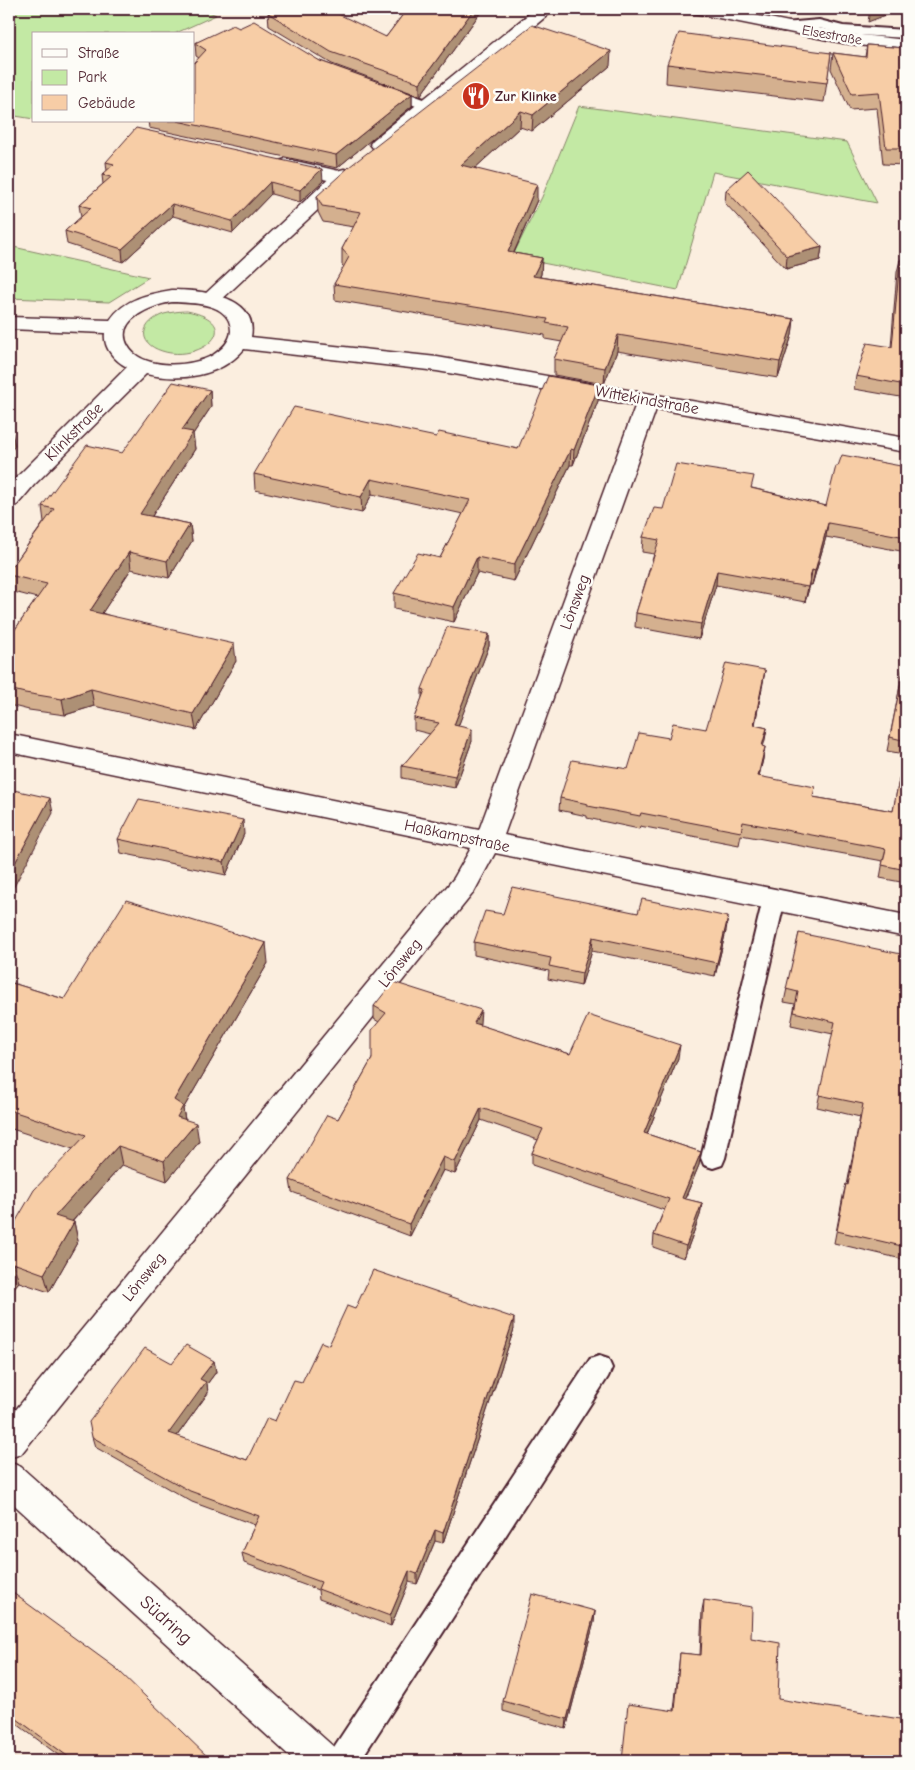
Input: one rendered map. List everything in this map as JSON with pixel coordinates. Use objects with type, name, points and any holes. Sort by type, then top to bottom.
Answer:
[{"type":"street","points":[[210,299],[355,165],[546,9]]},
{"type":"street","name":"Elsestraße","points":[[699,9],[843,38],[906,46]]},
{"type":"street","points":[[263,160],[355,165]]},
{"type":"street","points":[[172,296],[192,296],[210,299],[227,306],[238,317],[242,329],[239,342],[230,353],[216,362],[198,368],[178,371],[159,370],[141,366],[127,358],[118,349],[114,338],[116,327],[124,316],[136,306],[172,296]]},
{"type":"street","points":[[9,323],[116,327]]},
{"type":"street","name":"Wittekindstraße","points":[[239,342],[437,364],[906,445]]},
{"type":"street","name":"Klinkstraße","points":[[9,500],[26,480],[141,366]]},
{"type":"street","name":"Lönsweg","points":[[9,1443],[464,885],[488,842],[648,401]]},
{"type":"street","name":"Haßkampstraße","points":[[9,743],[906,926]]},
{"type":"street","name":"Südring","points":[[9,1478],[322,1761]]},
{"type":"lane","points":[[819,24],[830,18],[880,18]]},
{"type":"lane","points":[[784,27],[819,24],[843,30],[906,34]]},
{"type":"lane","points":[[372,85],[427,105]]},
{"type":"lane","points":[[713,1158],[774,900]]},
{"type":"lane","points":[[343,1761],[598,1368]]},
{"type":"green space","points":[[9,9],[203,9],[216,15],[178,32],[32,32],[32,119],[9,115]]},
{"type":"green space","points":[[579,106],[847,142],[877,203],[713,172],[678,290],[512,257],[542,197]]},
{"type":"green space","points":[[9,246],[149,277],[109,302],[9,298]]},
{"type":"green space","points":[[187,311],[205,317],[214,324],[216,332],[212,340],[203,347],[191,352],[177,354],[162,351],[148,343],[145,338],[145,332],[150,322],[164,314]]},
{"type":"building","points":[[278,9],[328,9],[386,37],[407,9],[474,9],[420,83],[331,52],[268,13]]},
{"type":"building","points":[[254,21],[320,61],[412,94],[336,155],[182,122],[195,122],[195,62],[206,50],[195,43],[233,25],[239,28]]},
{"type":"building","points":[[532,25],[611,51],[533,115],[521,111],[461,165],[537,184],[508,252],[542,258],[533,276],[794,319],[780,362],[618,335],[605,368],[554,359],[568,327],[546,323],[548,319],[334,284],[349,257],[342,249],[361,212],[322,206],[317,196],[349,167]]},
{"type":"building","points":[[679,33],[831,53],[827,83],[667,64]]},
{"type":"building","points":[[867,45],[906,48],[906,148],[886,148],[879,92],[852,94],[833,53],[866,57]]},
{"type":"building","points":[[136,128],[322,169],[300,190],[270,182],[232,221],[172,204],[122,249],[65,231],[91,208],[79,205],[111,177],[102,175],[114,164],[106,162]]},
{"type":"building","points":[[748,170],[822,247],[787,256],[726,190]]},
{"type":"building","points":[[900,260],[906,260],[906,385],[856,376],[867,343],[892,347]]},
{"type":"building","points":[[548,376],[599,385],[574,450],[571,449],[514,565],[477,557],[454,607],[394,593],[418,553],[440,558],[470,500],[371,479],[361,497],[254,474],[294,407],[436,437],[439,432],[518,449]]},
{"type":"building","points":[[173,382],[210,390],[182,430],[193,432],[140,514],[190,524],[167,561],[129,552],[90,611],[234,644],[193,714],[91,689],[62,699],[9,689],[9,638],[47,584],[9,575],[9,571],[54,509],[42,506],[87,445],[122,453]]},
{"type":"building","points":[[842,455],[906,467],[906,537],[828,523],[815,571],[812,570],[808,587],[717,571],[701,624],[636,613],[659,540],[643,537],[654,508],[663,509],[676,464],[754,476],[751,488],[826,506],[836,466],[838,466]]},
{"type":"building","points":[[447,627],[489,634],[454,725],[472,729],[455,776],[402,766],[439,723],[414,718],[425,690],[422,689]]},
{"type":"building","points":[[726,663],[765,670],[754,725],[767,728],[762,746],[765,747],[758,776],[815,787],[813,797],[893,811],[904,754],[906,754],[906,870],[882,865],[886,849],[743,822],[741,832],[641,813],[640,816],[588,806],[588,804],[560,798],[572,760],[628,769],[639,733],[669,738],[673,723],[706,729]]},
{"type":"building","points":[[904,666],[906,666],[906,741],[890,737]]},
{"type":"building","points":[[9,789],[50,798],[9,874]]},
{"type":"building","points":[[139,799],[243,820],[224,862],[118,839]]},
{"type":"building","points":[[512,887],[638,913],[642,899],[728,917],[717,963],[593,937],[582,973],[549,966],[551,958],[474,942],[485,911],[503,914]]},
{"type":"building","points":[[126,900],[266,943],[174,1100],[183,1106],[177,1117],[196,1123],[164,1161],[118,1146],[55,1216],[74,1222],[44,1274],[13,1263],[9,1268],[9,1233],[34,1190],[86,1135],[9,1110],[9,982],[64,999]]},
{"type":"building","points":[[799,933],[906,955],[906,1125],[901,1154],[905,1155],[904,1159],[906,1160],[906,1247],[837,1231],[846,1184],[848,1185],[863,1104],[819,1095],[835,1022],[794,1012],[798,992],[786,989]]},
{"type":"building","points":[[393,982],[481,1010],[474,1023],[570,1054],[588,1015],[680,1045],[644,1133],[701,1152],[682,1198],[702,1203],[686,1246],[654,1235],[669,1199],[532,1153],[543,1129],[481,1108],[455,1162],[443,1157],[409,1224],[290,1180],[327,1115],[338,1119],[372,1059],[372,1030],[386,1013],[374,1006]]},
{"type":"building","points":[[373,1270],[514,1318],[443,1533],[435,1530],[417,1574],[409,1571],[390,1616],[318,1589],[321,1582],[242,1553],[259,1516],[190,1491],[92,1437],[89,1422],[145,1348],[172,1363],[186,1345],[214,1361],[200,1379],[206,1382],[169,1433],[247,1460],[267,1418],[275,1421],[294,1380],[302,1382],[321,1342],[329,1345],[347,1306],[355,1309]]},
{"type":"building","points":[[13,1593],[117,1669],[212,1761],[74,1761],[9,1713],[9,1605]]},
{"type":"building","points":[[532,1594],[595,1611],[567,1719],[503,1701]]},
{"type":"building","points":[[704,1600],[752,1607],[751,1638],[780,1643],[778,1699],[906,1720],[906,1761],[622,1761],[628,1704],[675,1711],[680,1653],[701,1655]]},
{"type":"place","name":"Zur Klinke","points":[[476,96]]}]
